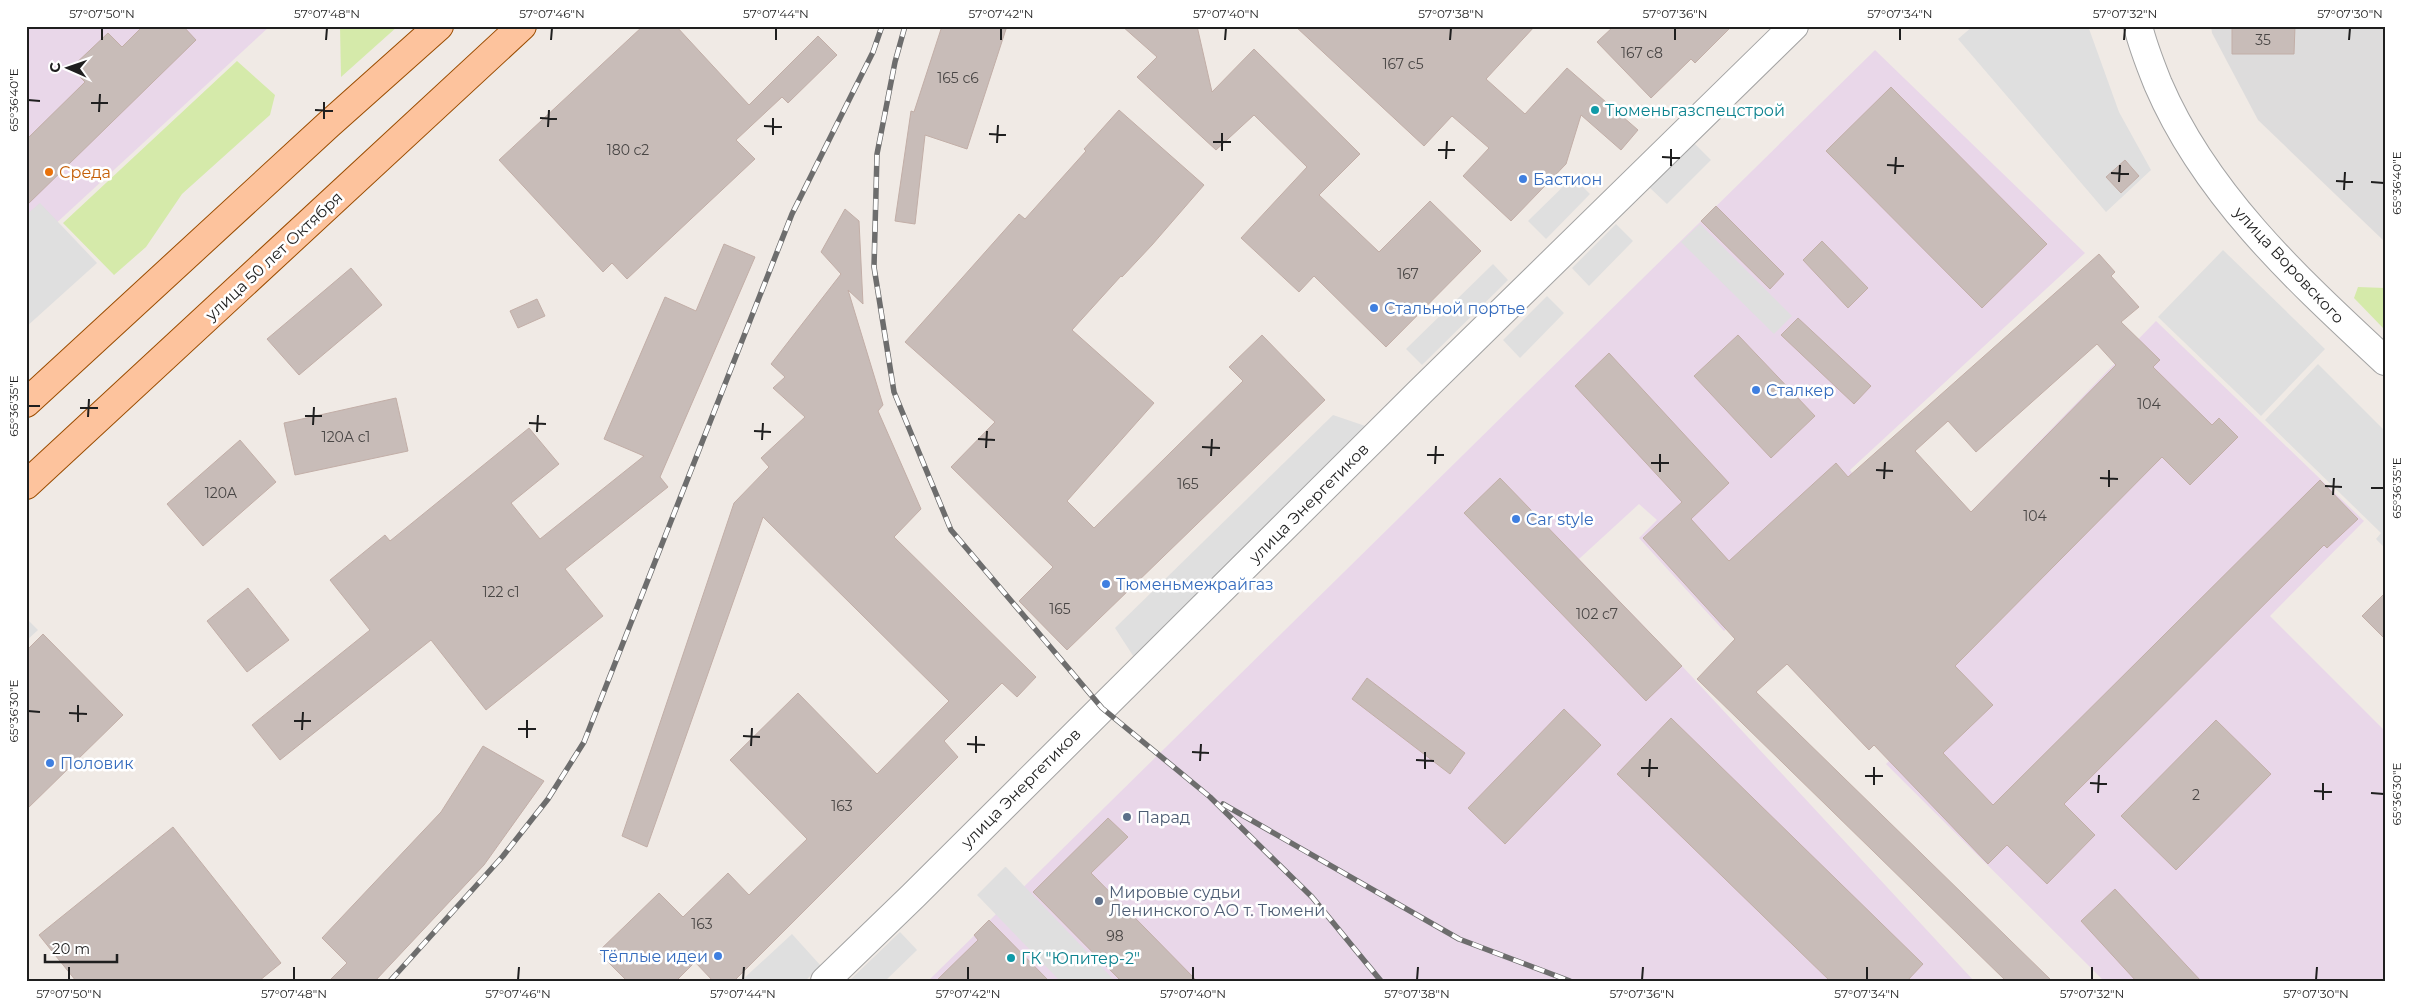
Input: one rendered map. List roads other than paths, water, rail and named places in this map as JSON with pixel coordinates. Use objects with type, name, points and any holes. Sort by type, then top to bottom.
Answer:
[{"type":"main road","points":[[26,403],[439,26]]},
{"type":"main road","name":"улица 50 лет Октября","points":[[26,486],[522,26]]},
{"type":"street","name":"улица Энергетиков","points":[[825,981],[913,896],[1442,370],[1794,26]]},
{"type":"street","name":"улица Воровского","points":[[2138,26],[2143,46],[2173,119],[2209,177],[2262,241],[2317,298],[2385,361]]},
{"type":"railway","points":[[390,981],[503,856],[548,799],[584,742],[792,214],[873,52],[882,26]]},
{"type":"railway","points":[[905,26],[895,62],[877,154],[874,267],[894,392],[951,530],[1102,708],[1210,797],[1312,897],[1381,981]]},
{"type":"railway","points":[[1223,804],[1459,939],[1570,981]]},
{"type":"place","name":"Тюменьгазспецстрой","points":[[1595,110]]},
{"type":"place","name":"Среда","points":[[49,172]]},
{"type":"place","name":"Бастион","points":[[1523,179]]},
{"type":"place","name":"Стальной портье","points":[[1374,308]]},
{"type":"place","name":"Сталкер","points":[[1756,390]]},
{"type":"place","name":"Car style","points":[[1516,519]]},
{"type":"place","name":"Тюменьмежрайгаз","points":[[1106,584]]},
{"type":"place","name":"Половик","points":[[50,763]]},
{"type":"place","name":"Парад","points":[[1127,817]]},
{"type":"place","name":"Мировые судьи Ленинского АО т. Тюмени","points":[[1099,901]]},
{"type":"place","name":"Тёплые идеи","points":[[718,956]]},
{"type":"place","name":"ГК \"Юпитер-2\"","points":[[1011,958]]}]
